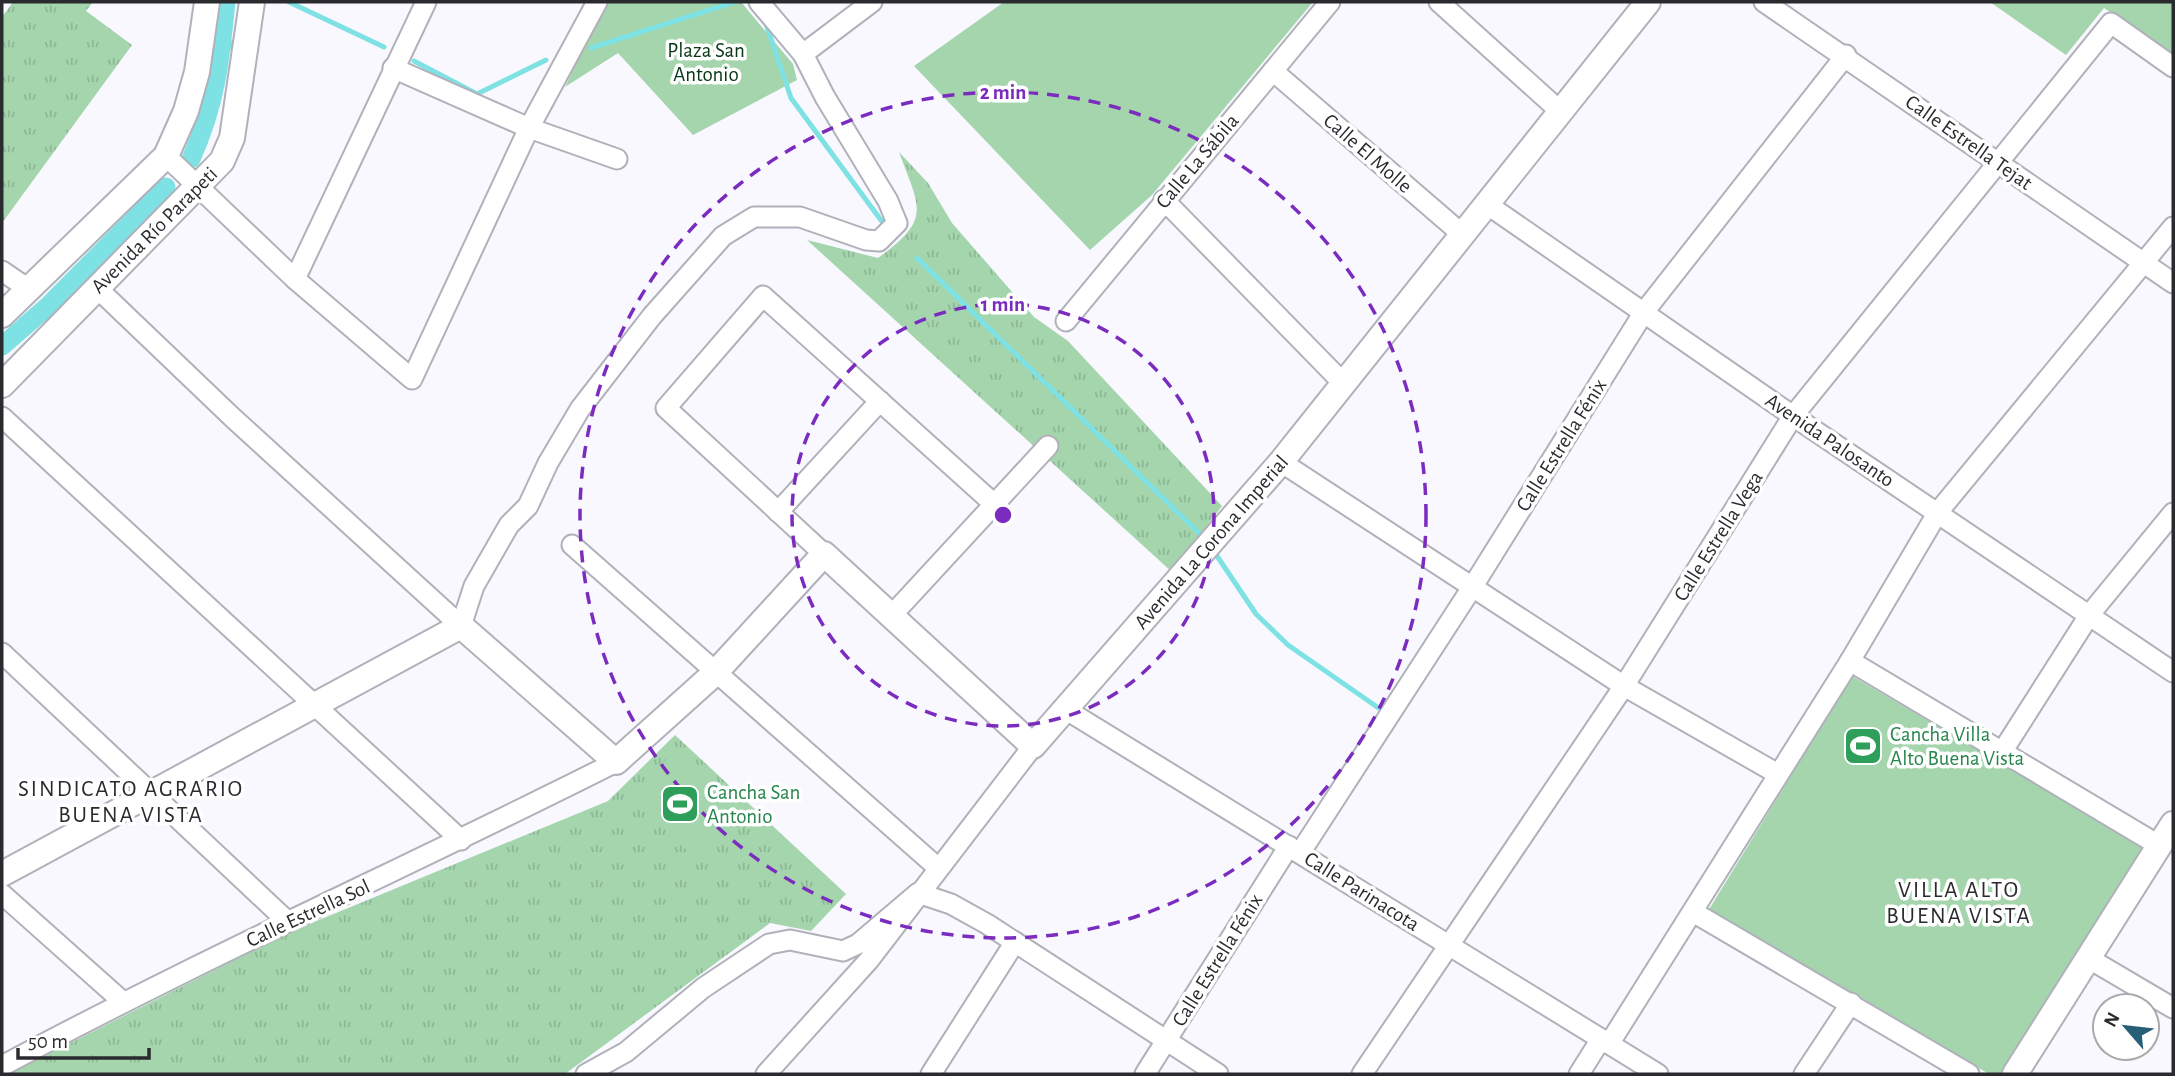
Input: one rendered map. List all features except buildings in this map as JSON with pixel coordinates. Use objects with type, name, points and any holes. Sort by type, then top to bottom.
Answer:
[{"type":"street","name":"Avenida Río Parapeti","points":[[2,315],[166,156],[186,111],[197,72],[207,2]]},
{"type":"street","name":"Avenida Río Parapeti","points":[[2,385],[222,161],[232,138],[252,2]]},
{"type":"street","points":[[295,279],[426,2]]},
{"type":"street","points":[[166,156],[295,279],[412,379],[529,128],[597,2]]},
{"type":"street","points":[[2,874],[461,626],[474,586],[509,525],[528,506],[548,463],[580,409],[652,316],[723,236],[754,218],[800,217],[866,240],[879,241],[897,223],[888,201],[825,97],[803,54],[759,2]]},
{"type":"street","points":[[803,54],[872,2]]},
{"type":"street","name":"Calle La Sábila","points":[[1066,321],[1330,2]]},
{"type":"street","points":[[1439,2],[1561,112]]},
{"type":"street","name":"Avenida La Corona Imperial","points":[[766,1074],[869,960],[937,867],[1033,746],[1281,462],[1648,2]]},
{"type":"street","name":"Calle Estrella Tejat","points":[[1764,2],[1846,55],[2173,283]]},
{"type":"street","name":"Calle Estrella Vega","points":[[1362,1074],[1624,686],[1793,416],[1996,162],[2111,23],[2173,67]]},
{"type":"street","name":"Calle Estrella Fénix","points":[[1145,1074],[1473,586],[1644,312],[1846,55]]},
{"type":"street","points":[[393,68],[529,128],[617,159]]},
{"type":"street","name":"Calle El Molle","points":[[1273,71],[1463,235]]},
{"type":"street","points":[[1164,200],[1344,384]]},
{"type":"street","name":"Avenida Palosanto","points":[[1488,205],[1793,416],[2173,672]]},
{"type":"street","points":[[1579,1074],[1605,1041],[1693,912],[1850,661],[1938,512],[2173,227]]},
{"type":"street","points":[[2,271],[30,290]]},
{"type":"street","points":[[96,287],[233,418],[461,626],[616,762],[715,673],[824,554]]},
{"type":"street","points":[[993,503],[763,296],[666,408],[1033,746]]},
{"type":"street","points":[[778,512],[880,401]]},
{"type":"street","points":[[2,417],[312,707],[460,840]]},
{"type":"street","points":[[892,615],[1048,446]]},
{"type":"street","points":[[1281,462],[1624,686],[1778,774]]},
{"type":"street","points":[[2002,752],[2090,614],[2173,513]]},
{"type":"street","points":[[572,545],[937,867]]},
{"type":"street","points":[[2,653],[288,922]]},
{"type":"street","points":[[1850,661],[2160,846]]},
{"type":"street","name":"Calle Parinacota","points":[[1065,709],[1658,1074]]},
{"type":"street","name":"Calle Estrella Sol","points":[[2,1066],[122,1002],[616,762]]},
{"type":"street","points":[[2015,1074],[2173,824]]},
{"type":"street","points":[[586,1074],[626,1052],[703,988],[769,944],[790,940],[843,951],[866,938],[918,893],[951,904],[1218,1074]]},
{"type":"street","points":[[2,894],[122,1002]]},
{"type":"street","points":[[1693,912],[1969,1074]]},
{"type":"street","points":[[931,1074],[1015,943]]},
{"type":"street","points":[[2088,958],[2173,1008]]},
{"type":"street","points":[[1804,1074],[1850,1003]]},
{"type":"green space","points":[[13,2],[93,2],[86,11],[132,45],[2,223],[2,17]]},
{"type":"green space","name":"Plaza San Antonio","points":[[605,2],[741,2],[793,64],[797,80],[693,135],[618,53],[565,87]]},
{"type":"green space","points":[[1004,2],[1313,2],[1152,195],[1090,250],[914,66]]},
{"type":"green space","points":[[1990,2],[2173,2],[2173,55],[2104,8],[2066,55]]},
{"type":"green space","points":[[899,152],[928,183],[952,223],[1034,317],[1068,341],[1222,506],[1172,572],[807,240],[878,258],[895,245],[907,233],[917,212],[916,200]]},
{"type":"green space","points":[[1852,676],[2144,848],[2000,1074],[1989,1074],[1708,911]]},
{"type":"green space","points":[[675,735],[846,894],[811,931],[770,923],[565,1074],[9,1074],[290,932],[608,801]]},
{"type":"green space","name":"Cancha San Antonio","points":[[670,755],[729,812],[690,853],[631,796]]},
{"type":"waterway","points":[[191,159],[216,82],[226,2]]},
{"type":"waterway","points":[[289,2],[384,47]]},
{"type":"waterway","points":[[591,48],[734,2]]},
{"type":"waterway","points":[[765,21],[791,98],[886,227]]},
{"type":"waterway","points":[[220,59],[236,39]]},
{"type":"waterway","points":[[414,61],[477,94],[546,60]]},
{"type":"waterway","points":[[2,346],[48,306],[166,187]]},
{"type":"waterway","points":[[917,258],[1203,537]]},
{"type":"waterway","points":[[1215,553],[1256,614],[1288,645],[1380,709]]},
{"type":"place","name":"Cancha Villa Alto Buena Vista","points":[[1863,746]]},
{"type":"place","name":"Cancha San Antonio","points":[[680,804]]},
{"type":"district","name":"SINDICATO AGRARIO BUENA VISTA","points":[[131,801]]},
{"type":"district","name":"VILLA ALTO BUENA VISTA","points":[[1959,902]]}]
